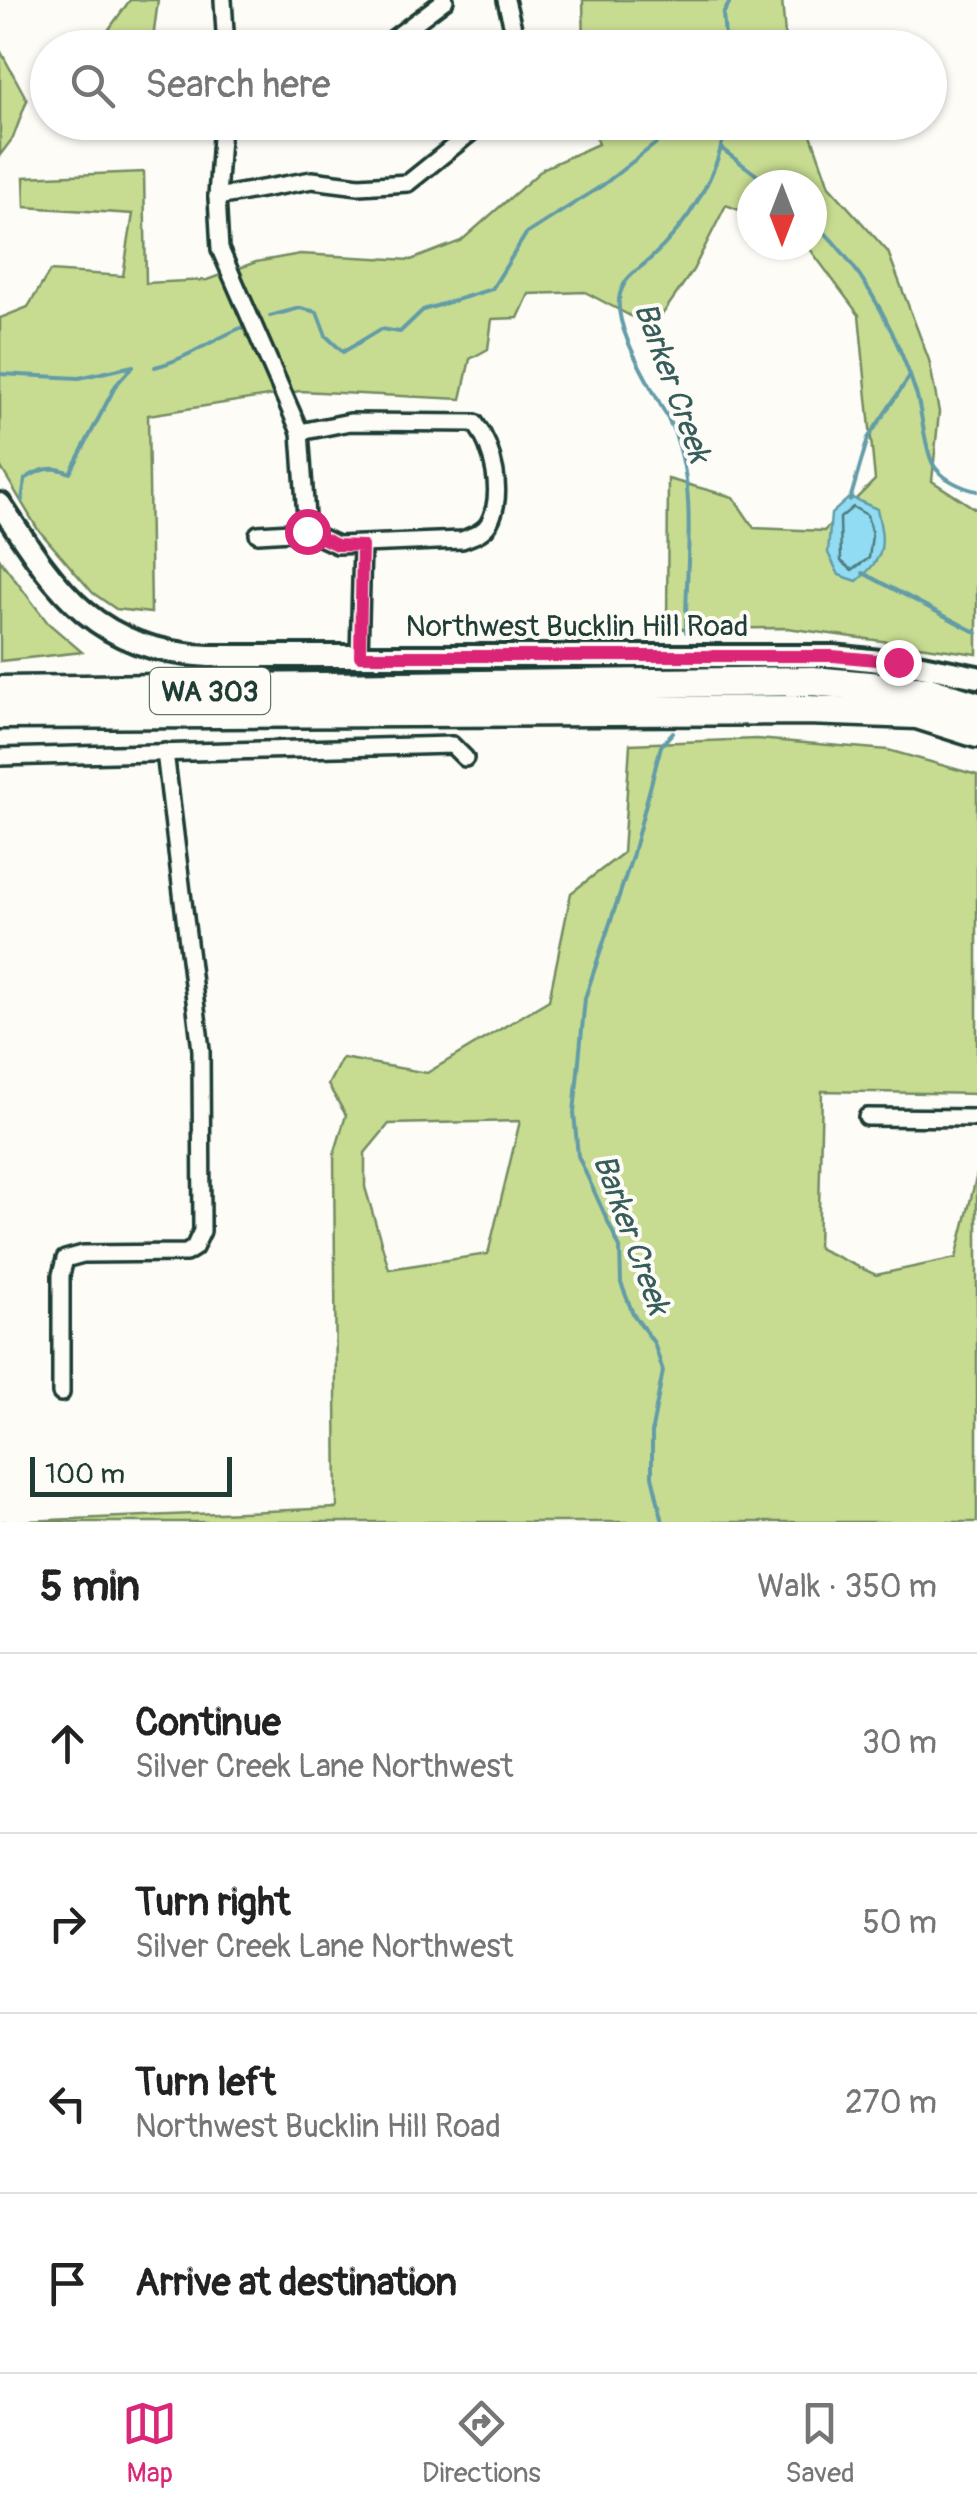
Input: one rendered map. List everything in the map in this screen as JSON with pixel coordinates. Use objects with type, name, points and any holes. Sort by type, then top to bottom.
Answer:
[{"type":"highway","name":"WA 303","points":[[0,691],[160,693],[814,681],[925,691],[977,707]]},
{"type":"highway","name":"WA 303","points":[[0,714],[807,710],[917,714],[977,733]]},
{"type":"highway","points":[[0,727],[146,713]]},
{"type":"main road","name":"Northwest Bucklin Hill Road","points":[[0,504],[62,594],[92,620],[134,643],[185,655],[833,656],[917,665],[977,677]]},
{"type":"street","points":[[224,0],[225,30]]},
{"type":"street","points":[[405,30],[445,0]]},
{"type":"street","points":[[506,0],[514,30]]},
{"type":"street","points":[[221,140],[217,197],[220,249],[300,432],[307,531]]},
{"type":"street","points":[[217,197],[312,180],[360,186],[408,183],[462,140]]},
{"type":"street","points":[[258,534],[307,531],[337,545],[362,546],[462,540],[482,532],[491,521],[496,468],[485,436],[475,422],[350,422],[300,432]]},
{"type":"street","points":[[360,656],[362,546]]},
{"type":"street","points":[[0,758],[452,746],[465,758]]},
{"type":"street","points":[[61,1393],[61,1275],[66,1259],[82,1254],[186,1252],[194,1248],[202,1232],[200,1050],[166,752]]},
{"type":"street","points":[[867,1117],[977,1118]]},
{"type":"green space","points":[[130,0],[158,0],[154,30],[108,30]]},
{"type":"green space","points":[[583,0],[782,0],[785,30],[584,30]]},
{"type":"green space","points":[[0,50],[27,100],[13,138],[0,155]]},
{"type":"green space","points":[[596,140],[813,140],[823,170],[737,170],[737,209],[726,205],[693,270],[653,328],[585,292],[529,294],[518,318],[492,319],[488,349],[470,359],[461,399],[300,391],[148,415],[151,613],[116,609],[93,593],[37,528],[0,466],[0,318],[28,307],[50,271],[123,276],[133,214],[25,207],[24,177],[144,172],[146,283],[207,280],[256,262],[300,254],[411,260],[461,241],[544,168],[598,144]]},
{"type":"green space","points":[[827,180],[888,252],[929,360],[939,412],[932,481],[977,510],[977,654],[787,628],[667,629],[668,479],[733,497],[754,528],[824,531],[875,480],[859,315],[818,260],[827,260]]},
{"type":"green space","points":[[0,560],[48,623],[82,652],[0,661]]},
{"type":"green space","points":[[757,739],[888,750],[977,775],[977,1094],[822,1091],[818,1248],[876,1275],[956,1258],[977,1174],[977,1522],[0,1522],[337,1508],[334,1155],[346,1115],[328,1085],[342,1058],[427,1073],[549,1000],[571,893],[623,853],[630,744]],"holes":[[[520,1121],[488,1254],[389,1269],[365,1187],[365,1153],[389,1124]]]},
{"type":"water","points":[[850,497],[877,509],[881,532],[878,557],[857,581],[839,575],[828,553],[831,514]]},
{"type":"waterway","name":"Barker Creek","points":[[724,30],[723,14],[731,0]]},
{"type":"waterway","points":[[270,316],[300,308],[317,312],[326,336],[343,352],[381,329],[400,332],[423,310],[492,289],[526,234],[603,185],[660,140]]},
{"type":"waterway","name":"Barker Creek","points":[[686,632],[689,532],[682,457],[675,434],[630,345],[619,309],[620,294],[628,278],[663,246],[700,198],[723,140]]},
{"type":"waterway","points":[[722,149],[750,170]]},
{"type":"waterway","points":[[827,235],[862,279],[888,324],[917,396],[933,464],[952,482],[977,491]]},
{"type":"waterway","points":[[155,367],[243,327]]},
{"type":"waterway","points":[[0,374],[79,378],[133,366]]},
{"type":"waterway","points":[[22,500],[25,479],[52,469],[70,473],[116,385],[133,366]]},
{"type":"waterway","points":[[850,500],[868,438],[910,376]]},
{"type":"waterway","points":[[863,573],[977,633]]},
{"type":"waterway","name":"Barker Creek","points":[[663,1522],[652,1476],[652,1429],[663,1371],[654,1343],[633,1314],[621,1283],[620,1248],[578,1156],[574,1113],[585,998],[632,857],[661,746],[673,732]]},
{"type":"route","points":[[307,531],[337,545],[362,546],[360,656],[833,656],[898,662]]}]
